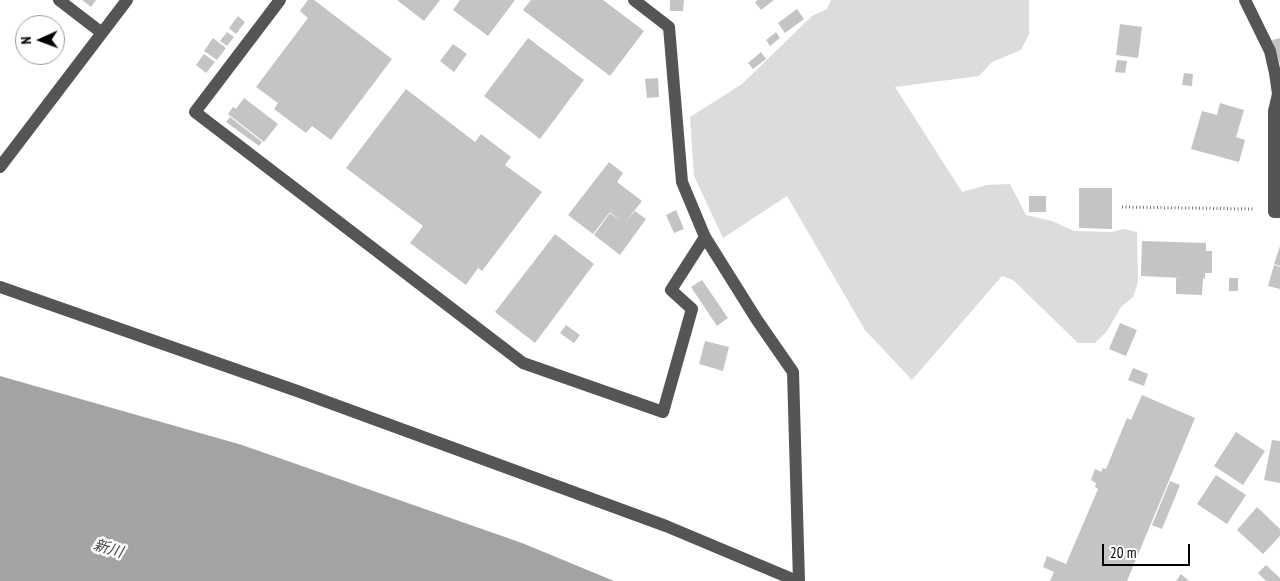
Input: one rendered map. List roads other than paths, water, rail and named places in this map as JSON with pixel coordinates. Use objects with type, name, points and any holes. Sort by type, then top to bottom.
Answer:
[{"type":"street","points":[[59,0],[102,33]]},
{"type":"street","points":[[0,167],[127,0]]},
{"type":"street","points":[[280,0],[196,112],[523,363],[663,412],[692,309],[671,290],[705,237]]},
{"type":"street","points":[[0,287],[291,389],[666,526],[798,581],[793,372],[756,320],[705,237],[682,182],[669,27],[634,0]]},
{"type":"street","points":[[1245,0],[1270,51],[1275,73],[1278,94],[1274,111],[1277,211]]},
{"type":"water","name":"新川","points":[[0,376],[242,445],[522,543],[614,581],[0,581]]}]
